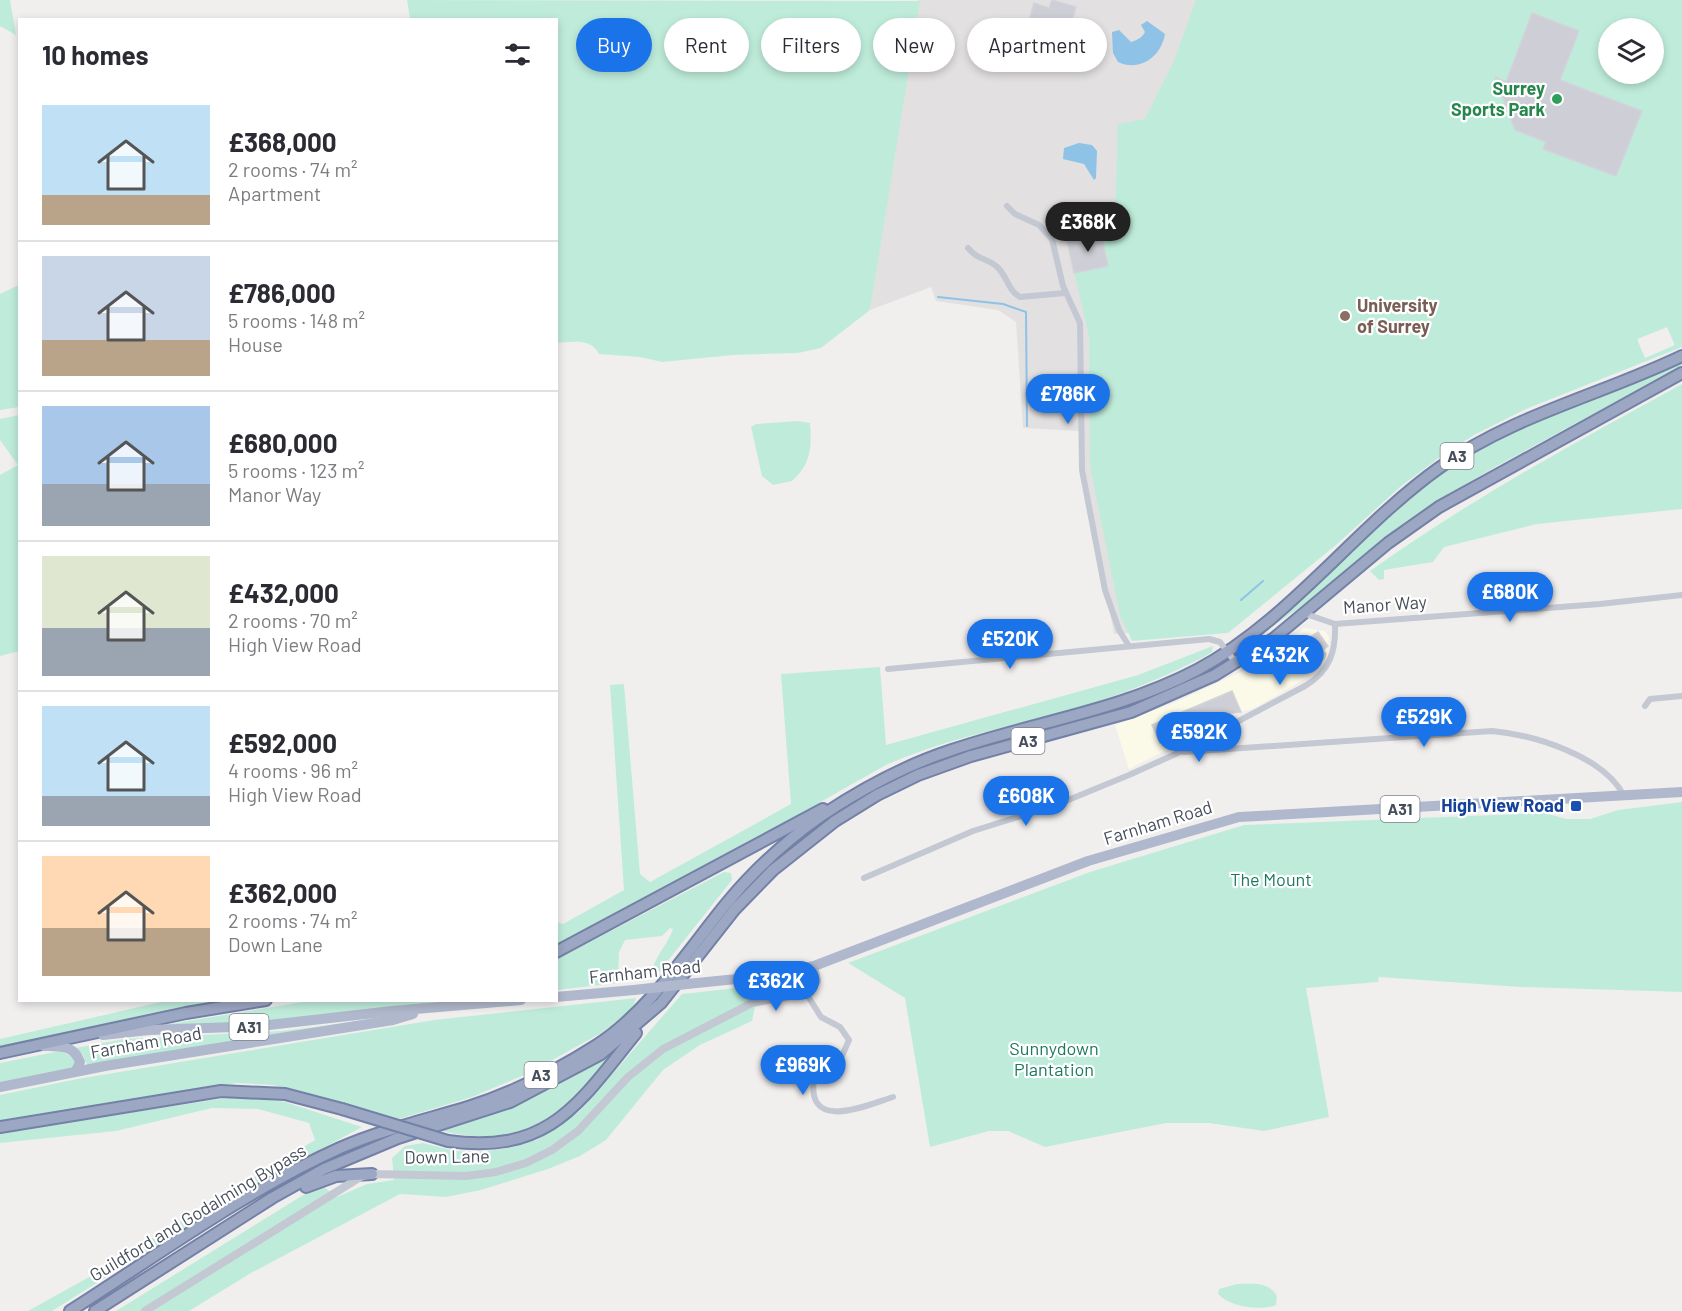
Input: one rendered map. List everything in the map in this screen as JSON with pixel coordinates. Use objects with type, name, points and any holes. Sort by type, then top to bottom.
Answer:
[{"type":"highway","name":"Guildford and Godalming Bypass","points":[[70,1311],[261,1190],[322,1157],[380,1134],[490,1099],[546,1073],[598,1044],[621,1028],[651,997],[728,902],[758,869],[814,821],[861,791],[890,775],[952,750],[1080,716],[1179,679],[1228,651],[1271,617],[1398,500],[1450,460],[1484,439],[1530,417],[1682,356]]},
{"type":"highway","name":"Guildford and Godalming Bypass","points":[[95,1311],[229,1226],[337,1163],[398,1138],[491,1110],[574,1069],[613,1046],[661,1003],[715,933],[756,886],[807,842],[877,795],[955,761],[1072,730],[1150,705],[1236,663],[1306,614],[1388,543],[1439,507],[1682,373]]},
{"type":"highway","name":"A3","points":[[558,951],[787,826],[861,791]]},
{"type":"highway","points":[[65,1040],[186,1013],[254,1002]]},
{"type":"highway","points":[[0,1127],[230,1091],[285,1094],[448,1141],[479,1144],[503,1143],[528,1136],[557,1121],[579,1102],[661,1003]]},
{"type":"highway","name":"A31","points":[[0,1053],[65,1040]]},
{"type":"highway","points":[[229,1226],[324,1179],[348,1174],[372,1174]]},
{"type":"main road","name":"Farnham Road","points":[[558,997],[767,976],[814,966],[1088,861],[1239,817],[1682,792]]},
{"type":"main road","name":"Farnham Road","points":[[65,1040],[134,1031],[260,1026],[502,1002]]},
{"type":"main road","name":"Farnham Road","points":[[76,1071],[393,1020],[434,1009]]},
{"type":"main road","name":"A31","points":[[0,1087],[76,1071],[80,1066],[80,1060],[69,1048],[35,1046]]},
{"type":"street","points":[[1007,206],[1015,214],[1039,225],[1052,239],[1065,293],[1081,327],[1082,470],[1105,590],[1120,631],[1129,646]]},
{"type":"street","points":[[969,248],[977,258],[997,267],[1010,289],[1020,297],[1065,293]]},
{"type":"street","name":"Manor Way","points":[[1306,614],[1335,624],[1600,604],[1682,595]]},
{"type":"street","points":[[864,878],[973,831],[1092,791],[1180,752],[1316,680],[1323,673],[1333,655],[1335,624]]},
{"type":"street","points":[[888,669],[1209,639],[1220,642],[1236,663]]},
{"type":"street","points":[[1645,706],[1650,699],[1682,696]]},
{"type":"street","points":[[1180,752],[1492,731],[1516,733],[1546,742],[1589,763],[1614,781],[1624,797]]},
{"type":"street","points":[[1212,735],[1215,750]]},
{"type":"street","points":[[814,966],[817,981],[806,993],[821,1017],[840,1027],[849,1040],[842,1056],[814,1079],[813,1088],[818,1102],[832,1113],[842,1113],[894,1097]]},
{"type":"street","name":"Down Lane","points":[[145,1311],[356,1179],[372,1174],[466,1176],[496,1172],[526,1163],[552,1150],[578,1131],[628,1077],[663,1049],[752,1003],[806,993]]},
{"type":"shaded area","name":"Surrey Sports Park","points":[[918,0],[1682,0],[1675,346],[1667,327],[1637,339],[1522,407],[1451,445],[1228,626],[1114,634],[1082,466],[1081,431],[1023,428],[1016,322],[998,310],[936,301],[931,287],[870,310],[907,72],[955,72],[955,18],[915,18]]},
{"type":"shaded area","points":[[1304,628],[1325,631],[1329,637],[1328,655],[1315,673],[1253,709],[1241,712],[1129,769],[1115,725],[1176,702],[1262,662]]},
{"type":"green space","points":[[0,0],[10,0],[16,35],[0,26]]},
{"type":"green space","points":[[407,0],[920,1],[917,18],[873,18],[873,72],[909,72],[870,310],[821,348],[798,353],[733,355],[662,362],[640,357],[599,354],[591,345],[581,342],[558,343],[558,18],[410,18]]},
{"type":"green space","name":"Surrey Sports Park","points":[[1196,0],[1682,0],[1682,347],[1526,409],[1474,435],[1400,487],[1336,545],[1228,633],[1132,641],[1120,615],[1090,466],[1089,336],[1066,238],[1115,226],[1118,124],[1145,119],[1174,61]],"holes":[[[1667,327],[1675,345],[1645,358],[1637,339]]]},
{"type":"green space","points":[[18,285],[18,407],[0,410],[0,294]]},
{"type":"green space","points":[[1682,361],[1682,366],[1437,501],[1385,538],[1321,593],[1272,625],[1384,521],[1444,473],[1476,452],[1530,423],[1640,381]]},
{"type":"green space","points":[[1682,384],[1682,509],[1537,524],[1444,547],[1433,562],[1384,570],[1384,579],[1379,580],[1370,571],[1484,496]]},
{"type":"green space","points":[[18,415],[18,465],[0,440],[0,419]]},
{"type":"green space","points":[[798,421],[810,423],[811,440],[807,462],[792,481],[773,485],[762,476],[751,427],[756,424]]},
{"type":"green space","points":[[18,465],[18,651],[0,656],[0,475]]},
{"type":"green space","points":[[1213,646],[1212,652],[1204,657],[1112,697],[958,739],[886,765],[606,923],[558,946],[558,922],[563,924],[624,890],[610,685],[624,684],[640,874],[650,882],[791,804],[781,674],[880,667],[886,745],[1138,675]]},
{"type":"green space","points":[[1682,802],[1682,992],[1520,987],[1379,977],[1378,982],[1306,988],[1329,1117],[1264,1131],[1209,1123],[1166,1123],[1045,1147],[1008,1131],[989,1131],[930,1147],[905,998],[848,963],[1090,872],[1244,825],[1544,813],[1567,819],[1590,819],[1618,810]]},
{"type":"green space","points":[[724,872],[731,873],[732,880],[655,977],[652,978],[654,965],[673,929],[670,928],[662,936],[625,940],[619,952],[618,983],[558,990],[558,958]]},
{"type":"green space","points":[[754,986],[757,996],[752,1021],[700,1045],[663,1070],[606,1140],[580,1156],[548,1169],[481,1190],[446,1197],[400,1194],[251,1273],[189,1311],[116,1311],[308,1192],[324,1187],[337,1197],[367,1184],[394,1180],[392,1158],[405,1146],[423,1143],[455,1151],[478,1152],[509,1148],[537,1140],[580,1111],[682,994]]},
{"type":"green space","points":[[636,998],[633,1008],[601,1033],[529,1073],[472,1097],[399,1119],[273,1085],[236,1083],[52,1115],[0,1121],[0,1095],[77,1079],[434,1020]]},
{"type":"green space","points":[[161,1002],[243,1002],[0,1050],[0,1039]]},
{"type":"green space","points":[[303,1002],[450,1002],[286,1021],[158,1026]]},
{"type":"green space","points":[[392,1017],[87,1065],[83,1055],[75,1048],[125,1039],[282,1031]]},
{"type":"green space","points":[[60,1051],[74,1058],[76,1067],[0,1084],[0,1063]]},
{"type":"green space","points":[[616,1051],[580,1092],[561,1108],[521,1131],[497,1136],[471,1136],[442,1131],[514,1106]]},
{"type":"green space","points":[[240,1096],[285,1102],[362,1127],[245,1190],[52,1311],[28,1311],[89,1277],[315,1140],[309,1123],[258,1109],[212,1108],[116,1131],[0,1143],[0,1132]]},
{"type":"green space","points":[[1237,1284],[1260,1284],[1269,1288],[1277,1296],[1276,1305],[1261,1308],[1245,1307],[1230,1302],[1218,1294],[1219,1289]]},
{"type":"water","points":[[1147,21],[1165,34],[1159,49],[1154,56],[1141,64],[1126,65],[1118,62],[1113,53],[1112,32],[1119,30],[1131,42],[1144,34],[1141,25]]},
{"type":"water","points":[[1079,143],[1092,145],[1097,151],[1094,180],[1084,164],[1063,159],[1064,148]]},
{"type":"building","points":[[1052,0],[1076,7],[1073,18],[1030,18],[1034,3],[1049,8]]},
{"type":"building","name":"Surrey Sports Park","points":[[1532,13],[1579,31],[1560,80],[1642,111],[1616,176],[1543,149],[1546,142],[1515,130],[1495,77],[1506,82]]},
{"type":"building","points":[[1101,233],[1108,266],[1074,273],[1067,240]]},
{"type":"building","points":[[1318,632],[1328,646],[1323,650],[1326,654],[1324,659],[1315,664],[1305,640]]},
{"type":"building","points":[[1232,691],[1241,712],[1226,714],[1160,743],[1152,725]]},
{"type":"waterway","points":[[938,297],[1003,304],[1026,312],[1027,426]]},
{"type":"waterway","points":[[1241,600],[1263,581]]},
{"type":"place","name":"Surrey Sports Park","points":[[1557,99]]},
{"type":"place","name":"University of Surrey","points":[[1345,316]]},
{"type":"place","name":"High View Road","points":[[1576,806]]},
{"type":"park label","name":"The Mount","points":[[1271,880]]},
{"type":"park label","name":"Sunnydown Plantation","points":[[1054,1059]]}]
